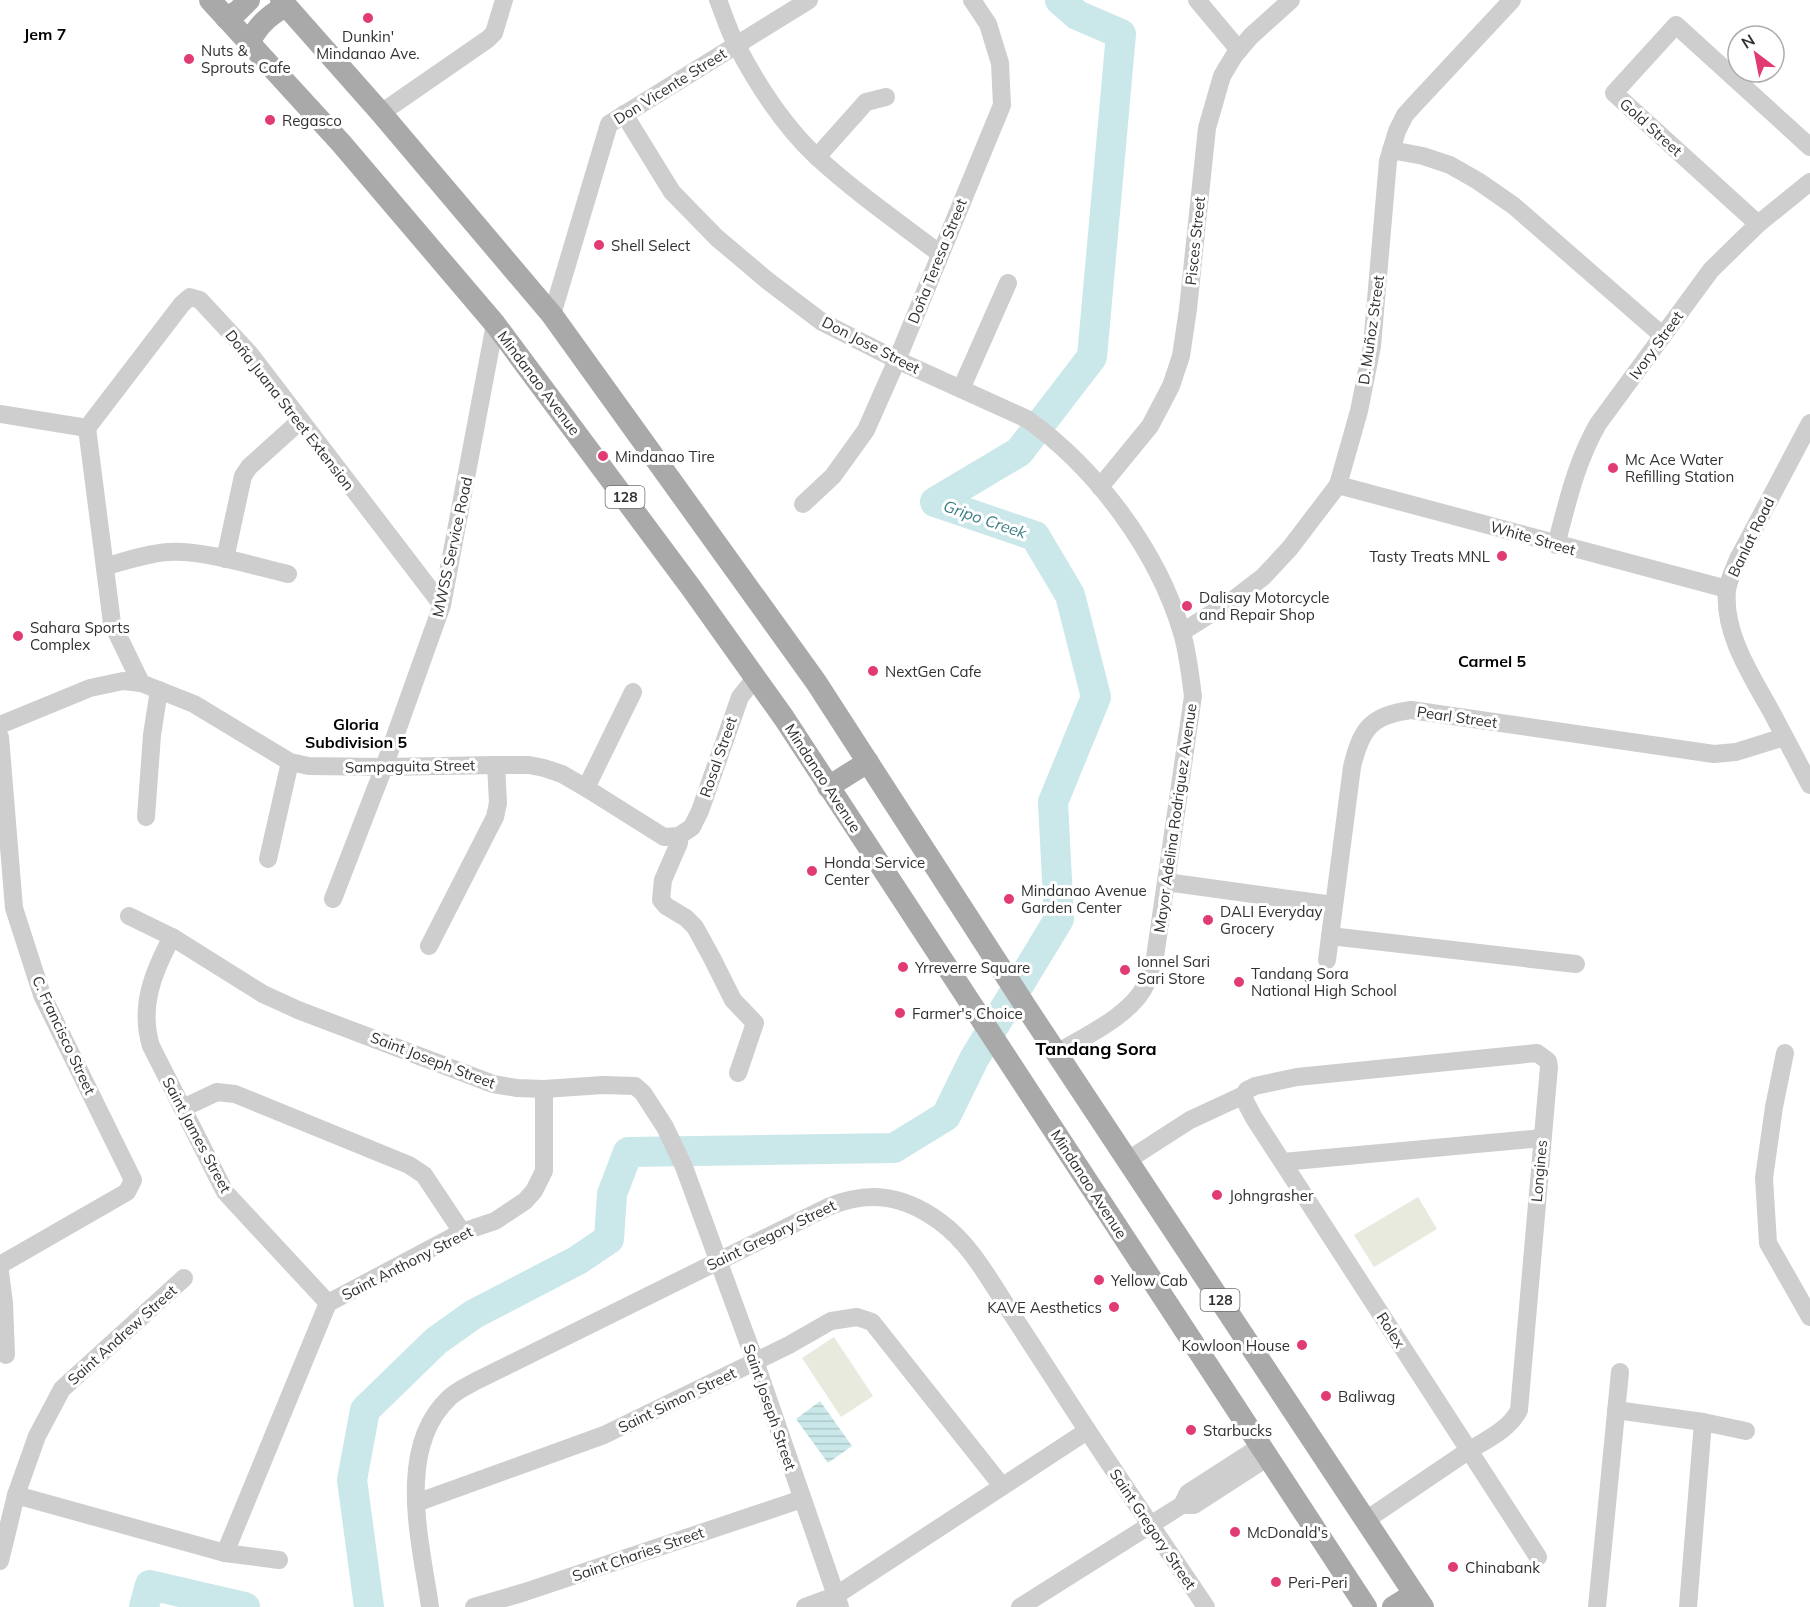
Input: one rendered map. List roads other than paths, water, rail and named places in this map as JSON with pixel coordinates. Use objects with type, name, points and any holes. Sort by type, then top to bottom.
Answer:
[{"type":"main road","name":"Mindanao Avenue","points":[[210,0],[341,143],[495,324],[756,678],[1366,1607]]},
{"type":"main road","points":[[226,18],[238,11],[249,0]]},
{"type":"main road","points":[[249,43],[264,20],[283,3]]},
{"type":"main road","name":"128","points":[[283,3],[381,113],[552,315],[816,682],[1026,1007],[1419,1600]]},
{"type":"main road","points":[[828,787],[868,762]]},
{"type":"main road","points":[[1393,1607],[1419,1600]]},
{"type":"street","points":[[381,113],[488,39],[494,33],[504,0]]},
{"type":"street","points":[[718,0],[736,45],[773,104],[792,129],[817,157],[866,199],[939,253]]},
{"type":"street","name":"Don Vicente Street","points":[[552,315],[609,124],[809,0]]},
{"type":"street","name":"Doña Teresa Street","points":[[803,504],[833,476],[866,430],[1002,105],[1000,63],[988,24],[972,0]]},
{"type":"street","points":[[1197,0],[1239,50]]},
{"type":"street","name":"Pisces Street","points":[[1100,487],[1150,426],[1171,386],[1180,356],[1188,309],[1207,128],[1222,76],[1251,36],[1291,0]]},
{"type":"street","name":"D. Muñoz Street","points":[[1182,632],[1233,600],[1263,577],[1290,548],[1338,485],[1359,411],[1372,346],[1388,161],[1397,131],[1414,105],[1512,0]]},
{"type":"street","name":"Gold Street","points":[[1758,224],[1614,93],[1676,25],[1810,147]]},
{"type":"street","points":[[817,157],[866,102],[886,97]]},
{"type":"street","name":"Don Jose Street","points":[[624,114],[672,192],[717,238],[768,281],[822,322],[897,360],[1027,419],[1100,487]]},
{"type":"street","points":[[1391,150],[1423,156],[1450,165],[1478,181],[1514,206],[1663,336]]},
{"type":"street","name":"Ivory Street","points":[[1556,545],[1586,444],[1598,424],[1711,270],[1758,224],[1810,182]]},
{"type":"street","points":[[961,389],[1008,283]]},
{"type":"street","name":"Doña Juana Street Extension","points":[[87,428],[182,304],[190,297],[200,300],[250,354],[442,605]]},
{"type":"street","name":"MWSS Service Road","points":[[333,899],[384,767],[442,605],[495,324]]},
{"type":"street","points":[[0,414],[87,428],[112,623],[141,683]]},
{"type":"street","points":[[225,559],[243,476],[249,467],[300,421]]},
{"type":"street","name":"Banlat Road","points":[[1810,423],[1748,539],[1730,577],[1728,589],[1729,615],[1737,645],[1810,785]]},
{"type":"street","name":"White Street","points":[[1338,485],[1556,545],[1728,589]]},
{"type":"street","name":"Mayor Adelina Rodriguez Avenue","points":[[1057,1053],[1119,1014],[1136,1000],[1146,984],[1155,957],[1193,696],[1182,632],[1151,559],[1100,487]]},
{"type":"street","points":[[106,566],[169,552],[225,559],[288,574]]},
{"type":"street","name":"Rosal Street","points":[[680,836],[692,827],[700,811],[740,697],[756,678]]},
{"type":"street","points":[[0,725],[90,687],[123,681],[141,683]]},
{"type":"street","name":"Sampaguita Street","points":[[141,683],[194,704],[290,762],[309,766],[384,767],[529,765],[562,774],[664,837],[680,836]]},
{"type":"street","points":[[146,817],[152,735],[159,690]]},
{"type":"street","points":[[586,788],[633,692]]},
{"type":"street","name":"Pearl Street","points":[[1327,960],[1352,767],[1358,744],[1366,729],[1391,713],[1411,710],[1714,754],[1736,752],[1784,737]]},
{"type":"street","name":"C. Francisco Street","points":[[0,737],[14,908],[19,927],[42,995],[129,1172],[132,1185],[127,1192],[0,1265]]},
{"type":"street","points":[[268,859],[290,762]]},
{"type":"street","points":[[429,946],[495,817],[498,803],[496,765]]},
{"type":"street","points":[[680,836],[663,880],[661,900],[666,906],[686,918],[694,927],[733,1000],[755,1023],[738,1073]]},
{"type":"street","points":[[1166,882],[1333,905]]},
{"type":"street","name":"Saint Joseph Street","points":[[129,916],[172,937],[263,994],[298,1010],[493,1084],[517,1089],[603,1085],[635,1086],[643,1093],[665,1127],[684,1167],[838,1602]]},
{"type":"street","points":[[1329,936],[1576,964]]},
{"type":"street","name":"Saint James Street","points":[[172,937],[150,985],[146,1012],[146,1031],[158,1064],[225,1191],[327,1303]]},
{"type":"street","name":"Longines","points":[[1244,1098],[1247,1090],[1255,1086],[1297,1077],[1537,1053],[1548,1061],[1519,1410],[1511,1422],[1366,1520]]},
{"type":"street","points":[[1785,1053],[1773,1107],[1764,1178],[1768,1243],[1810,1317]]},
{"type":"street","name":"Saint Anthony Street","points":[[225,1553],[327,1303],[462,1232],[495,1221],[525,1201],[534,1191],[544,1171],[544,1089]]},
{"type":"street","points":[[183,1108],[217,1092],[235,1094],[409,1165],[424,1175],[462,1232]]},
{"type":"street","points":[[1128,1160],[1190,1120],[1244,1098]]},
{"type":"street","name":"Rolex","points":[[1244,1098],[1538,1557]]},
{"type":"street","points":[[1283,1162],[1542,1138]]},
{"type":"street","name":"Saint Gregory Street","points":[[430,1607],[416,1503],[418,1460],[426,1431],[433,1417],[450,1396],[717,1261],[842,1201],[873,1196],[906,1203],[942,1224],[973,1254],[1087,1431],[1206,1607]]},
{"type":"street","points":[[0,1272],[6,1355]]},
{"type":"street","name":"Saint Andrew Street","points":[[0,1561],[16,1495],[37,1436],[62,1389],[184,1278]]},
{"type":"street","name":"Saint Simon Street","points":[[416,1503],[604,1435],[754,1362],[831,1321],[857,1317],[872,1323],[1002,1486]]},
{"type":"street","points":[[1597,1607],[1620,1372]]},
{"type":"street","points":[[1616,1410],[1703,1422],[1746,1431]]},
{"type":"street","points":[[1688,1607],[1703,1422]]},
{"type":"street","points":[[806,1607],[838,1602],[1002,1486],[1087,1431]]},
{"type":"street","points":[[1020,1607],[1182,1505],[1188,1493],[1264,1452]]},
{"type":"street","points":[[16,1495],[225,1553],[279,1560]]},
{"type":"street","name":"Saint Charies Street","points":[[474,1607],[802,1499]]},
{"type":"water","points":[[820,1401],[852,1446],[828,1463],[796,1419]]},
{"type":"waterway","name":"Gripo Creek","points":[[369,1607],[352,1480],[365,1410],[436,1341],[474,1314],[578,1260],[609,1239],[612,1194],[628,1152],[894,1148],[946,1116],[974,1059],[1059,919],[1053,802],[1096,697],[1070,595],[1035,536],[935,502],[1019,452],[1092,357],[1121,34],[1077,15],[1060,0]]},
{"type":"waterway","points":[[144,1607],[150,1585],[245,1607]]},
{"type":"place","name":"Dunkin' Mindanao Ave.","points":[[368,18]]},
{"type":"place","name":"Nuts & Sprouts Cafe","points":[[189,59]]},
{"type":"place","name":"Regasco","points":[[270,120]]},
{"type":"place","name":"Shell Select","points":[[599,245]]},
{"type":"place","name":"Mindanao Tire","points":[[603,456]]},
{"type":"place","name":"Mc Ace Water Refilling Station","points":[[1613,468]]},
{"type":"place","name":"Tasty Treats MNL","points":[[1502,556]]},
{"type":"place","name":"Dalisay Motorcycle and Repair Shop","points":[[1187,606]]},
{"type":"place","name":"Sahara Sports Complex","points":[[18,636]]},
{"type":"place","name":"NextGen Cafe","points":[[873,671]]},
{"type":"place","name":"Honda Service Center","points":[[812,871]]},
{"type":"place","name":"Mindanao Avenue Garden Center","points":[[1009,899]]},
{"type":"place","name":"DALI Everyday Grocery","points":[[1208,920]]},
{"type":"place","name":"Yrreverre Square","points":[[903,967]]},
{"type":"place","name":"Ionnel Sari Sari Store","points":[[1125,970]]},
{"type":"place","name":"Tandang Sora National High School","points":[[1239,982]]},
{"type":"place","name":"Farmer's Choice","points":[[900,1013]]},
{"type":"place","name":"Johngrasher","points":[[1217,1195]]},
{"type":"place","name":"Yellow Cab","points":[[1099,1280]]},
{"type":"place","name":"KAVE Aesthetics","points":[[1114,1307]]},
{"type":"place","name":"Kowloon House","points":[[1302,1345]]},
{"type":"place","name":"Baliwag","points":[[1326,1396]]},
{"type":"place","name":"Starbucks","points":[[1191,1430]]},
{"type":"place","name":"McDonald's","points":[[1235,1532]]},
{"type":"place","name":"Chinabank","points":[[1453,1567]]},
{"type":"place","name":"Peri-Peri","points":[[1276,1582]]},
{"type":"district","name":"Jem 7","points":[[45,34]]},
{"type":"district","name":"Carmel 5","points":[[1492,661]]},
{"type":"district","name":"Gloria Subdivision 5","points":[[356,733]]},
{"type":"district","name":"Tandang Sora","points":[[1096,1048]]}]
